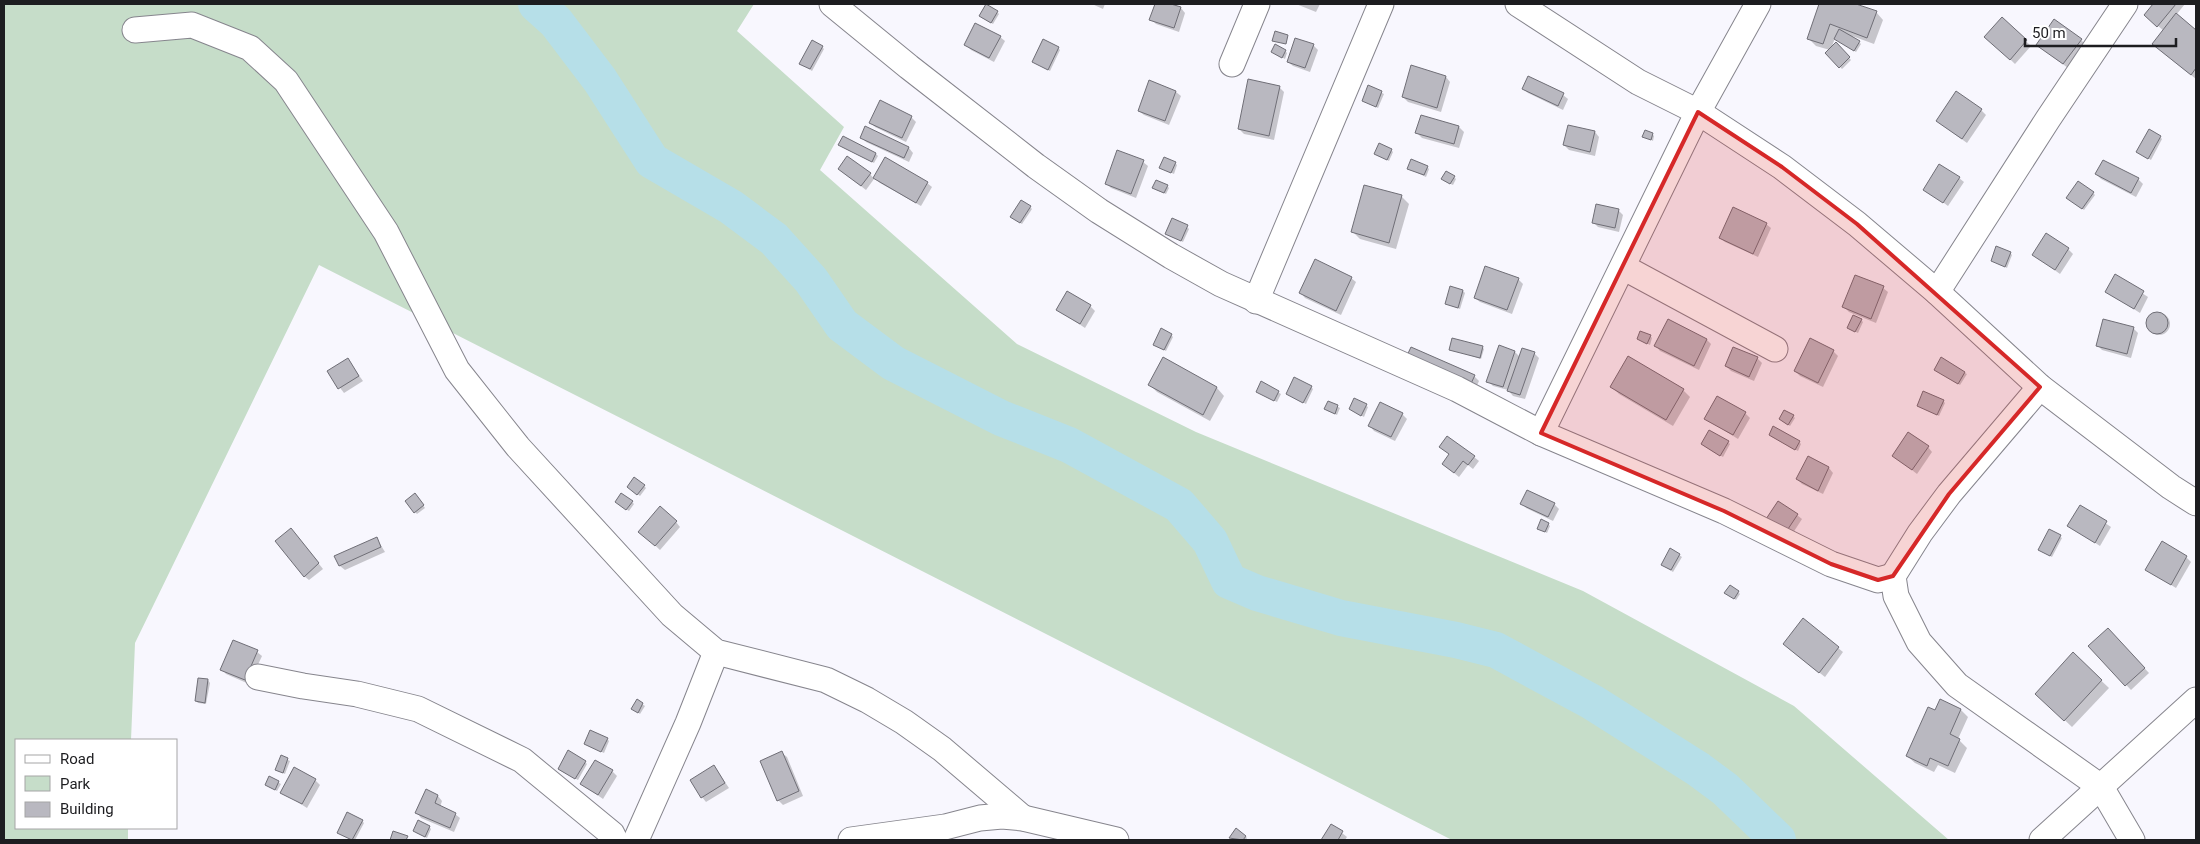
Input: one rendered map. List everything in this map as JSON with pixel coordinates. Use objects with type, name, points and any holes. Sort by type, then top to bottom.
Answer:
[{"type":"street","points":[[832,4],[1028,160],[1099,211],[1171,256],[1221,284],[1457,389],[1541,433],[1724,511],[1831,564],[1878,580],[1893,576]]},
{"type":"street","points":[[1232,64],[1257,4]]},
{"type":"street","points":[[1256,301],[1381,4]]},
{"type":"street","points":[[1518,4],[1638,82],[1698,112],[1782,167],[1857,224],[1937,292],[2040,387],[2171,487],[2196,503]]},
{"type":"street","points":[[1541,433],[1698,112],[1758,4]]},
{"type":"street","points":[[1937,292],[2048,119],[2125,4]]},
{"type":"street","points":[[135,30],[192,25],[250,48],[286,81],[386,232],[458,370],[518,447],[672,615],[716,652],[826,680],[867,700],[904,722],[942,750],[1023,818]]},
{"type":"street","points":[[1623,267],[1775,349]]},
{"type":"street","points":[[2040,387],[1949,494],[1920,532],[1893,576],[1896,596],[1919,642],[1957,686],[2101,787],[2132,840]]},
{"type":"street","points":[[636,840],[688,723],[716,652]]},
{"type":"street","points":[[258,677],[357,694],[418,709],[522,760],[612,834],[615,840]]},
{"type":"street","points":[[2042,840],[2196,700]]},
{"type":"street","points":[[851,840],[944,834],[980,818],[1023,818],[1116,840]]},
{"type":"highlighted area","points":[[1698,112],[1782,167],[1857,224],[2040,387],[1949,494],[1893,576],[1878,580],[1831,564],[1724,511],[1541,433]]},
{"type":"green space","points":[[4,4],[754,4],[737,31],[844,127],[820,170],[1017,344],[1196,432],[1583,591],[1794,706],[1949,840],[1452,840],[319,265],[135,643],[131,739],[15,739],[15,829],[128,829],[128,840],[4,840]]},
{"type":"building","points":[[986,4],[998,11],[991,23],[979,16]]},
{"type":"building","points":[[1155,4],[1171,4],[1181,7],[1174,28],[1149,20]]},
{"type":"building","points":[[1819,4],[1856,4],[1877,11],[1867,38],[1830,24],[1823,44],[1807,39]]},
{"type":"building","points":[[2153,4],[2176,4],[2157,27],[2144,15]]},
{"type":"building","points":[[2176,13],[2196,30],[2196,68],[2191,75],[2152,44]]},
{"type":"building","points":[[2002,17],[2027,40],[2010,60],[1984,37]]},
{"type":"building","points":[[2054,19],[2082,39],[2063,64],[2036,45]]},
{"type":"building","points":[[975,23],[1001,36],[989,58],[964,45]]},
{"type":"building","points":[[1839,29],[1860,41],[1854,51],[1834,39]]},
{"type":"building","points":[[1275,31],[1288,35],[1286,44],[1272,41]]},
{"type":"building","points":[[1295,38],[1314,44],[1305,68],[1287,62]]},
{"type":"building","points":[[1043,39],[1059,47],[1048,70],[1032,62]]},
{"type":"building","points":[[812,40],[823,46],[810,69],[799,64]]},
{"type":"building","points":[[1836,42],[1850,57],[1839,68],[1825,53]]},
{"type":"building","points":[[1275,44],[1286,50],[1282,58],[1271,52]]},
{"type":"building","points":[[1411,65],[1446,76],[1437,108],[1402,97]]},
{"type":"building","points":[[1528,76],[1564,93],[1558,106],[1522,89]]},
{"type":"building","points":[[1248,79],[1280,86],[1269,136],[1238,129]]},
{"type":"building","points":[[1149,80],[1176,91],[1165,121],[1138,111]]},
{"type":"building","points":[[1368,85],[1382,91],[1376,107],[1362,101]]},
{"type":"building","points":[[1956,91],[1982,109],[1962,139],[1936,121]]},
{"type":"building","points":[[880,100],[912,116],[902,138],[869,123]]},
{"type":"building","points":[[1421,115],[1459,126],[1454,144],[1415,133]]},
{"type":"building","points":[[1568,125],[1595,131],[1590,152],[1563,145]]},
{"type":"building","points":[[865,126],[909,147],[904,158],[860,138]]},
{"type":"building","points":[[2149,129],[2161,136],[2148,159],[2136,152]]},
{"type":"building","points":[[1645,130],[1653,133],[1651,140],[1642,137]]},
{"type":"building","points":[[843,136],[876,153],[872,162],[838,145]]},
{"type":"building","points":[[1379,143],[1392,149],[1387,160],[1374,154]]},
{"type":"building","points":[[1117,150],[1144,160],[1131,194],[1105,184]]},
{"type":"building","points":[[847,156],[871,173],[861,186],[838,169]]},
{"type":"building","points":[[885,157],[928,182],[916,203],[873,178]]},
{"type":"building","points":[[1164,157],[1176,162],[1171,173],[1159,168]]},
{"type":"building","points":[[1411,159],[1428,166],[1424,175],[1407,169]]},
{"type":"building","points":[[2103,160],[2139,178],[2131,193],[2095,174]]},
{"type":"building","points":[[1939,164],[1960,177],[1943,203],[1923,190]]},
{"type":"building","points":[[1446,171],[1455,176],[1450,184],[1441,179]]},
{"type":"building","points":[[1156,180],[1168,185],[1164,193],[1152,188]]},
{"type":"building","points":[[2078,181],[2094,192],[2082,209],[2066,198]]},
{"type":"building","points":[[1364,185],[1402,195],[1389,243],[1351,232]]},
{"type":"building","points":[[1021,200],[1031,206],[1020,223],[1010,217]]},
{"type":"building","points":[[1596,204],[1619,209],[1615,228],[1592,223]]},
{"type":"building","points":[[1733,207],[1767,223],[1753,254],[1719,238]]},
{"type":"building","points":[[1172,218],[1188,225],[1181,241],[1165,234]]},
{"type":"building","points":[[2046,233],[2069,248],[2055,270],[2032,255]]},
{"type":"building","points":[[1996,246],[2011,252],[2005,267],[1991,261]]},
{"type":"building","points":[[1315,259],[1352,277],[1336,311],[1299,293]]},
{"type":"building","points":[[1485,266],[1519,278],[1507,310],[1474,298]]},
{"type":"building","points":[[2115,274],[2144,291],[2134,309],[2105,292]]},
{"type":"building","points":[[1855,275],[1884,286],[1871,319],[1842,307]]},
{"type":"building","points":[[1450,286],[1463,290],[1458,308],[1445,304]]},
{"type":"building","points":[[1067,291],[1091,305],[1080,324],[1056,310]]},
{"type":"building","points":[[2157,312],[2165,315],[2168,323],[2165,331],[2157,334],[2149,331],[2146,323],[2149,315]]},
{"type":"building","points":[[1853,315],[1862,319],[1855,332],[1847,328]]},
{"type":"building","points":[[1668,319],[1707,339],[1694,366],[1654,346]]},
{"type":"building","points":[[2103,319],[2134,327],[2127,354],[2096,346]]},
{"type":"building","points":[[1161,328],[1172,334],[1164,350],[1153,345]]},
{"type":"building","points":[[1640,331],[1651,335],[1647,344],[1637,339]]},
{"type":"building","points":[[1452,338],[1483,346],[1480,358],[1449,350]]},
{"type":"building","points":[[1810,338],[1834,350],[1818,383],[1794,371]]},
{"type":"building","points":[[1499,345],[1515,351],[1503,387],[1486,382]]},
{"type":"building","points":[[1411,347],[1475,375],[1468,390],[1404,362]]},
{"type":"building","points":[[1733,347],[1758,357],[1749,377],[1725,366]]},
{"type":"building","points":[[1522,348],[1535,352],[1520,395],[1507,391]]},
{"type":"building","points":[[1628,356],[1684,389],[1666,420],[1610,387]]},
{"type":"building","points":[[1163,357],[1217,387],[1203,415],[1148,385]]},
{"type":"building","points":[[1941,357],[1965,372],[1958,384],[1934,370]]},
{"type":"building","points":[[348,358],[359,376],[338,389],[327,371]]},
{"type":"building","points":[[1294,377],[1312,386],[1303,403],[1286,394]]},
{"type":"building","points":[[1261,381],[1279,391],[1274,401],[1256,392]]},
{"type":"building","points":[[1923,391],[1944,400],[1937,415],[1917,406]]},
{"type":"building","points":[[1717,396],[1746,412],[1733,435],[1704,419]]},
{"type":"building","points":[[1354,398],[1367,404],[1361,416],[1349,409]]},
{"type":"building","points":[[1328,401],[1338,405],[1335,414],[1324,409]]},
{"type":"building","points":[[1380,402],[1403,413],[1391,437],[1368,426]]},
{"type":"building","points":[[1784,410],[1794,415],[1788,425],[1779,419]]},
{"type":"building","points":[[1773,426],[1800,441],[1795,450],[1769,435]]},
{"type":"building","points":[[1709,430],[1729,441],[1720,456],[1701,444]]},
{"type":"building","points":[[1908,432],[1929,446],[1912,470],[1892,456]]},
{"type":"building","points":[[1447,436],[1475,456],[1468,465],[1463,461],[1454,473],[1442,464],[1449,454],[1439,447]]},
{"type":"building","points":[[1808,456],[1829,467],[1818,491],[1796,479]]},
{"type":"building","points":[[634,477],[645,485],[637,495],[627,487]]},
{"type":"building","points":[[1527,490],[1555,503],[1548,517],[1520,504]]},
{"type":"building","points":[[415,493],[424,505],[414,513],[405,501]]},
{"type":"building","points":[[621,493],[633,501],[626,510],[615,502]]},
{"type":"building","points":[[1778,501],[1798,514],[1786,532],[1766,519]]},
{"type":"building","points":[[2080,505],[2107,521],[2095,543],[2067,526]]},
{"type":"building","points":[[660,506],[677,521],[655,546],[638,532]]},
{"type":"building","points":[[1541,519],[1549,523],[1545,532],[1537,529]]},
{"type":"building","points":[[291,528],[319,563],[304,577],[275,541]]},
{"type":"building","points":[[2049,529],[2061,535],[2050,556],[2038,550]]},
{"type":"building","points":[[377,537],[381,547],[339,566],[334,556]]},
{"type":"building","points":[[2162,541],[2187,556],[2171,585],[2145,570]]},
{"type":"building","points":[[1670,548],[1680,554],[1671,570],[1661,565]]},
{"type":"building","points":[[1730,585],[1739,591],[1734,599],[1724,593]]},
{"type":"building","points":[[1803,618],[1839,647],[1819,673],[1783,644]]},
{"type":"building","points":[[2108,628],[2145,668],[2125,686],[2088,646]]},
{"type":"building","points":[[233,640],[258,650],[245,680],[220,670]]},
{"type":"building","points":[[2073,652],[2102,680],[2064,721],[2035,694]]},
{"type":"building","points":[[198,678],[208,679],[205,703],[195,701]]},
{"type":"building","points":[[637,699],[643,703],[638,713],[631,709]]},
{"type":"building","points":[[1940,699],[1961,709],[1950,734],[1960,739],[1948,766],[1930,758],[1927,766],[1906,756],[1928,707],[1935,710]]},
{"type":"building","points":[[590,730],[608,738],[601,752],[584,744]]},
{"type":"building","points":[[568,750],[586,761],[575,779],[558,769]]},
{"type":"building","points":[[782,751],[799,791],[777,801],[760,761]]},
{"type":"building","points":[[281,755],[288,758],[283,773],[275,770]]},
{"type":"building","points":[[595,760],[613,770],[598,795],[580,784]]},
{"type":"building","points":[[714,765],[725,783],[701,798],[690,780]]},
{"type":"building","points":[[294,767],[316,779],[302,804],[280,793]]},
{"type":"building","points":[[269,776],[279,781],[275,790],[265,785]]},
{"type":"building","points":[[426,789],[438,795],[435,803],[456,813],[450,828],[415,813]]},
{"type":"building","points":[[347,812],[363,820],[352,840],[337,833]]},
{"type":"building","points":[[418,820],[430,826],[425,837],[413,831]]},
{"type":"building","points":[[1331,824],[1343,831],[1338,840],[1321,840]]},
{"type":"building","points":[[1236,828],[1246,836],[1243,840],[1229,838]]},
{"type":"building","points":[[393,831],[408,836],[406,840],[390,840]]},
{"type":"waterway","points":[[536,4],[556,22],[600,80],[652,161],[731,207],[774,239],[811,280],[842,325],[893,363],[1001,418],[1069,445],[1179,505],[1210,541],[1229,581],[1257,593],[1341,618],[1456,640],[1496,650],[1592,702],[1698,769],[1725,789],[1778,840]]}]
